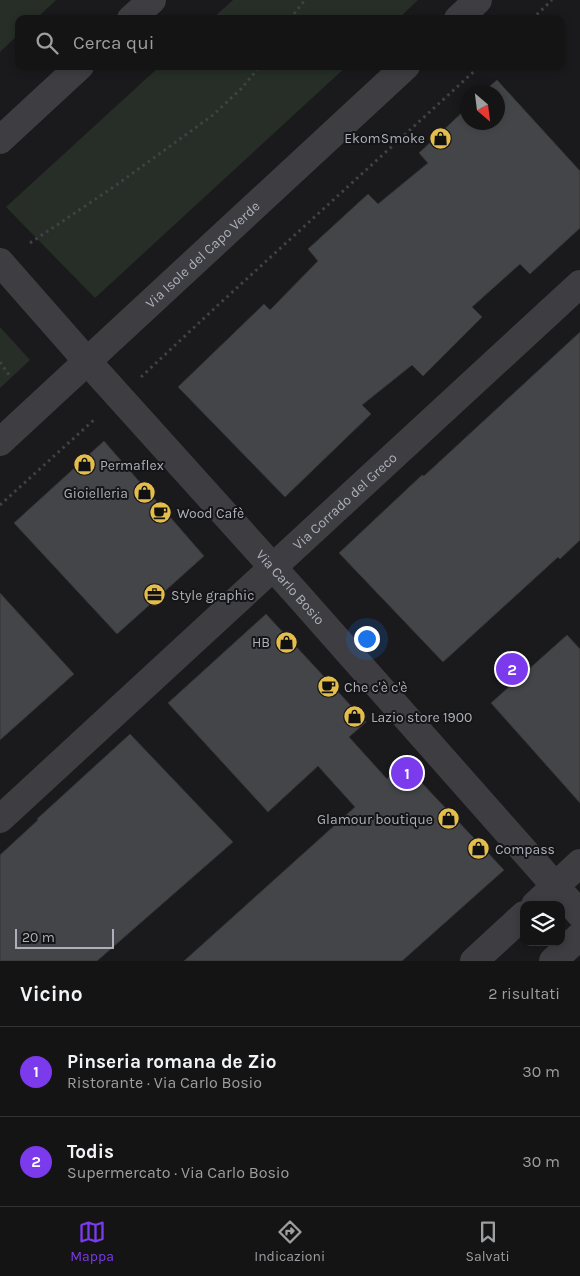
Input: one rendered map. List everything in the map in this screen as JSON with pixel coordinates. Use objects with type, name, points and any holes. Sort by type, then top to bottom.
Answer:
[{"type":"street","points":[[135,15],[152,0]]},
{"type":"street","points":[[462,15],[478,0]]},
{"type":"street","points":[[0,140],[76,70]]},
{"type":"street","name":"Via Isole del Capo Verde","points":[[0,442],[402,70]]},
{"type":"street","name":"Via Carlo Bosio","points":[[0,262],[580,914]]},
{"type":"street","name":"Via Corrado del Greco","points":[[0,819],[580,284]]},
{"type":"street","points":[[539,901],[580,863]]},
{"type":"street","points":[[474,961],[520,919]]},
{"type":"street","points":[[553,961],[580,936]]},
{"type":"path","points":[[293,15],[305,0]]},
{"type":"path","points":[[536,15],[552,0]]},
{"type":"path","points":[[30,243],[123,180],[213,115],[242,88],[257,70]]},
{"type":"path","points":[[0,505],[476,70]]},
{"type":"path","points":[[0,362],[11,378]]},
{"type":"shaded area","points":[[0,0],[56,0],[40,15],[15,15],[15,38],[0,52]]},
{"type":"shaded area","points":[[233,0],[418,0],[402,15],[216,15]]},
{"type":"shaded area","points":[[156,70],[343,70],[95,298],[6,207]]},
{"type":"shaded area","points":[[0,327],[30,360],[0,388]]},
{"type":"building","points":[[497,80],[502,85],[491,85]]},
{"type":"building","points":[[505,89],[580,171],[580,228],[530,274],[520,264],[472,307],[482,317],[423,376],[412,365],[362,405],[371,414],[285,497],[178,387],[264,304],[270,310],[318,261],[308,249],[368,194],[378,204],[428,163],[419,153],[460,115],[460,130],[505,130]]},
{"type":"building","points":[[580,332],[580,540],[560,559],[558,557],[443,662],[339,553]]},
{"type":"building","points":[[104,441],[204,556],[117,634],[14,523]]},
{"type":"building","points":[[0,593],[74,674],[0,740]]},
{"type":"building","points":[[266,614],[366,722],[349,737],[387,779],[404,764],[504,870],[402,961],[184,961],[355,807],[318,766],[268,812],[168,703]]},
{"type":"building","points":[[567,635],[580,649],[580,803],[491,703]]},
{"type":"building","points":[[130,734],[233,842],[97,961],[0,961],[0,855]]},
{"type":"place","name":"EkomSmoke","points":[[441,138]]},
{"type":"place","name":"Permaflex","points":[[84,465]]},
{"type":"place","name":"Gioielleria","points":[[144,493]]},
{"type":"place","name":"Wood Cafè","points":[[161,513]]},
{"type":"place","name":"Style graphic","points":[[155,595]]},
{"type":"place","name":"HB","points":[[286,642]]},
{"type":"place","name":"Todis","points":[[512,669]]},
{"type":"place","name":"Che c'è c'è","points":[[328,687]]},
{"type":"place","name":"Lazio store 1900","points":[[355,717]]},
{"type":"place","name":"Pinseria romana de Zio","points":[[407,773]]},
{"type":"place","name":"Glamour boutique","points":[[449,819]]},
{"type":"place","name":"Compass","points":[[479,849]]}]
